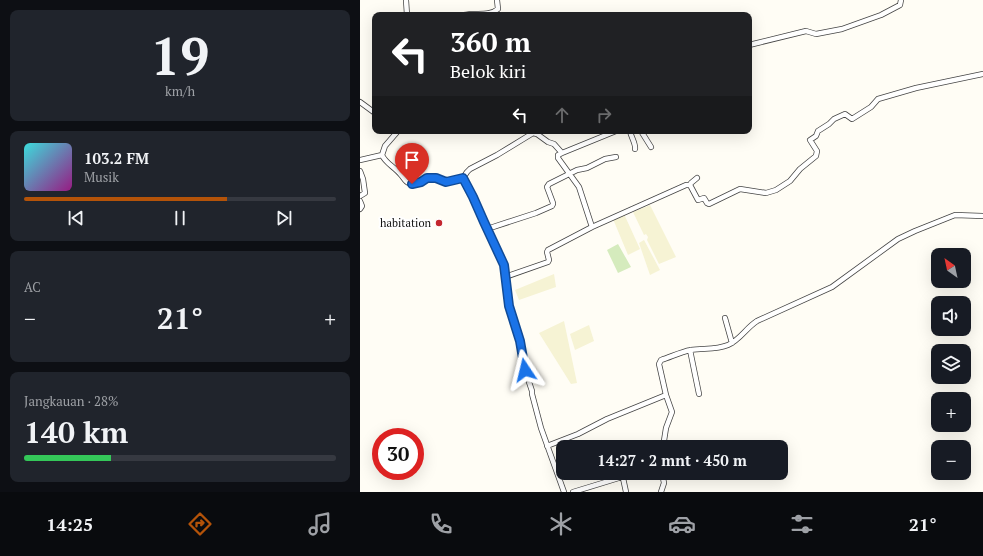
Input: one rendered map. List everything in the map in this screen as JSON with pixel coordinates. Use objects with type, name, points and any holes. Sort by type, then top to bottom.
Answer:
[{"type":"street","points":[[406,0],[407,12]]},
{"type":"street","points":[[495,12],[498,10],[497,0]]},
{"type":"street","points":[[752,44],[806,31],[816,34],[846,28],[891,11],[900,5],[901,0]]},
{"type":"street","points":[[690,185],[698,200],[704,198],[707,204],[740,190],[766,193],[773,192],[790,181],[800,169],[816,156],[817,151],[810,140],[816,136],[818,131],[830,124],[834,119],[846,114],[852,119],[871,107],[877,99],[983,74]]},
{"type":"street","points":[[360,102],[372,111]]},
{"type":"street","points":[[395,134],[385,146],[382,155],[384,160],[390,163],[408,183],[412,184],[427,178],[436,178],[446,182],[463,178],[469,170],[501,153],[531,134]]},
{"type":"street","points":[[537,134],[548,142],[554,144],[562,153]]},
{"type":"street","points":[[592,226],[580,188],[558,158],[558,155],[609,134]]},
{"type":"street","points":[[631,134],[635,149]]},
{"type":"street","points":[[643,134],[651,147]]},
{"type":"street","points":[[360,160],[382,155]]},
{"type":"street","points":[[487,229],[533,214],[552,206],[554,204],[547,186],[549,184],[570,173],[588,168],[616,156]]},
{"type":"street","points":[[360,171],[365,193],[360,196]]},
{"type":"street","points":[[463,178],[504,265],[509,306],[520,341],[525,370],[541,428],[564,492]]},
{"type":"street","points":[[505,277],[548,262],[548,250],[592,226],[686,185],[690,185],[698,178]]},
{"type":"street","points":[[360,201],[362,206],[360,209]]},
{"type":"street","points":[[664,440],[666,428],[672,412],[666,395],[659,362],[690,350],[724,346],[732,343],[757,321],[832,288],[906,235],[955,215],[983,216]]},
{"type":"street","points":[[725,318],[732,343]]},
{"type":"street","points":[[690,350],[699,394]]},
{"type":"street","points":[[547,446],[666,395]]},
{"type":"street","points":[[573,492],[621,477],[623,478],[626,492]]},
{"type":"street","points":[[661,492],[663,480]]},
{"type":"shaded area","points":[[650,205],[676,257],[659,264],[647,240],[648,237],[646,234],[644,235],[633,212]]},
{"type":"shaded area","points":[[624,214],[640,249],[628,255],[613,219]]},
{"type":"shaded area","points":[[644,240],[660,270],[650,275],[639,243]]},
{"type":"shaded area","points":[[554,274],[556,287],[519,300],[515,290]]},
{"type":"shaded area","points":[[564,321],[577,383],[571,384],[539,333]]},
{"type":"shaded area","points":[[589,325],[594,341],[575,350],[570,334]]},
{"type":"green space","points":[[618,244],[631,267],[618,273],[607,250]]},
{"type":"place","name":"habitation","points":[[439,223]]},
{"type":"route","points":[[412,184],[421,182],[427,178],[436,178],[446,182],[463,178],[504,265],[509,306],[520,341],[525,370]]}]
